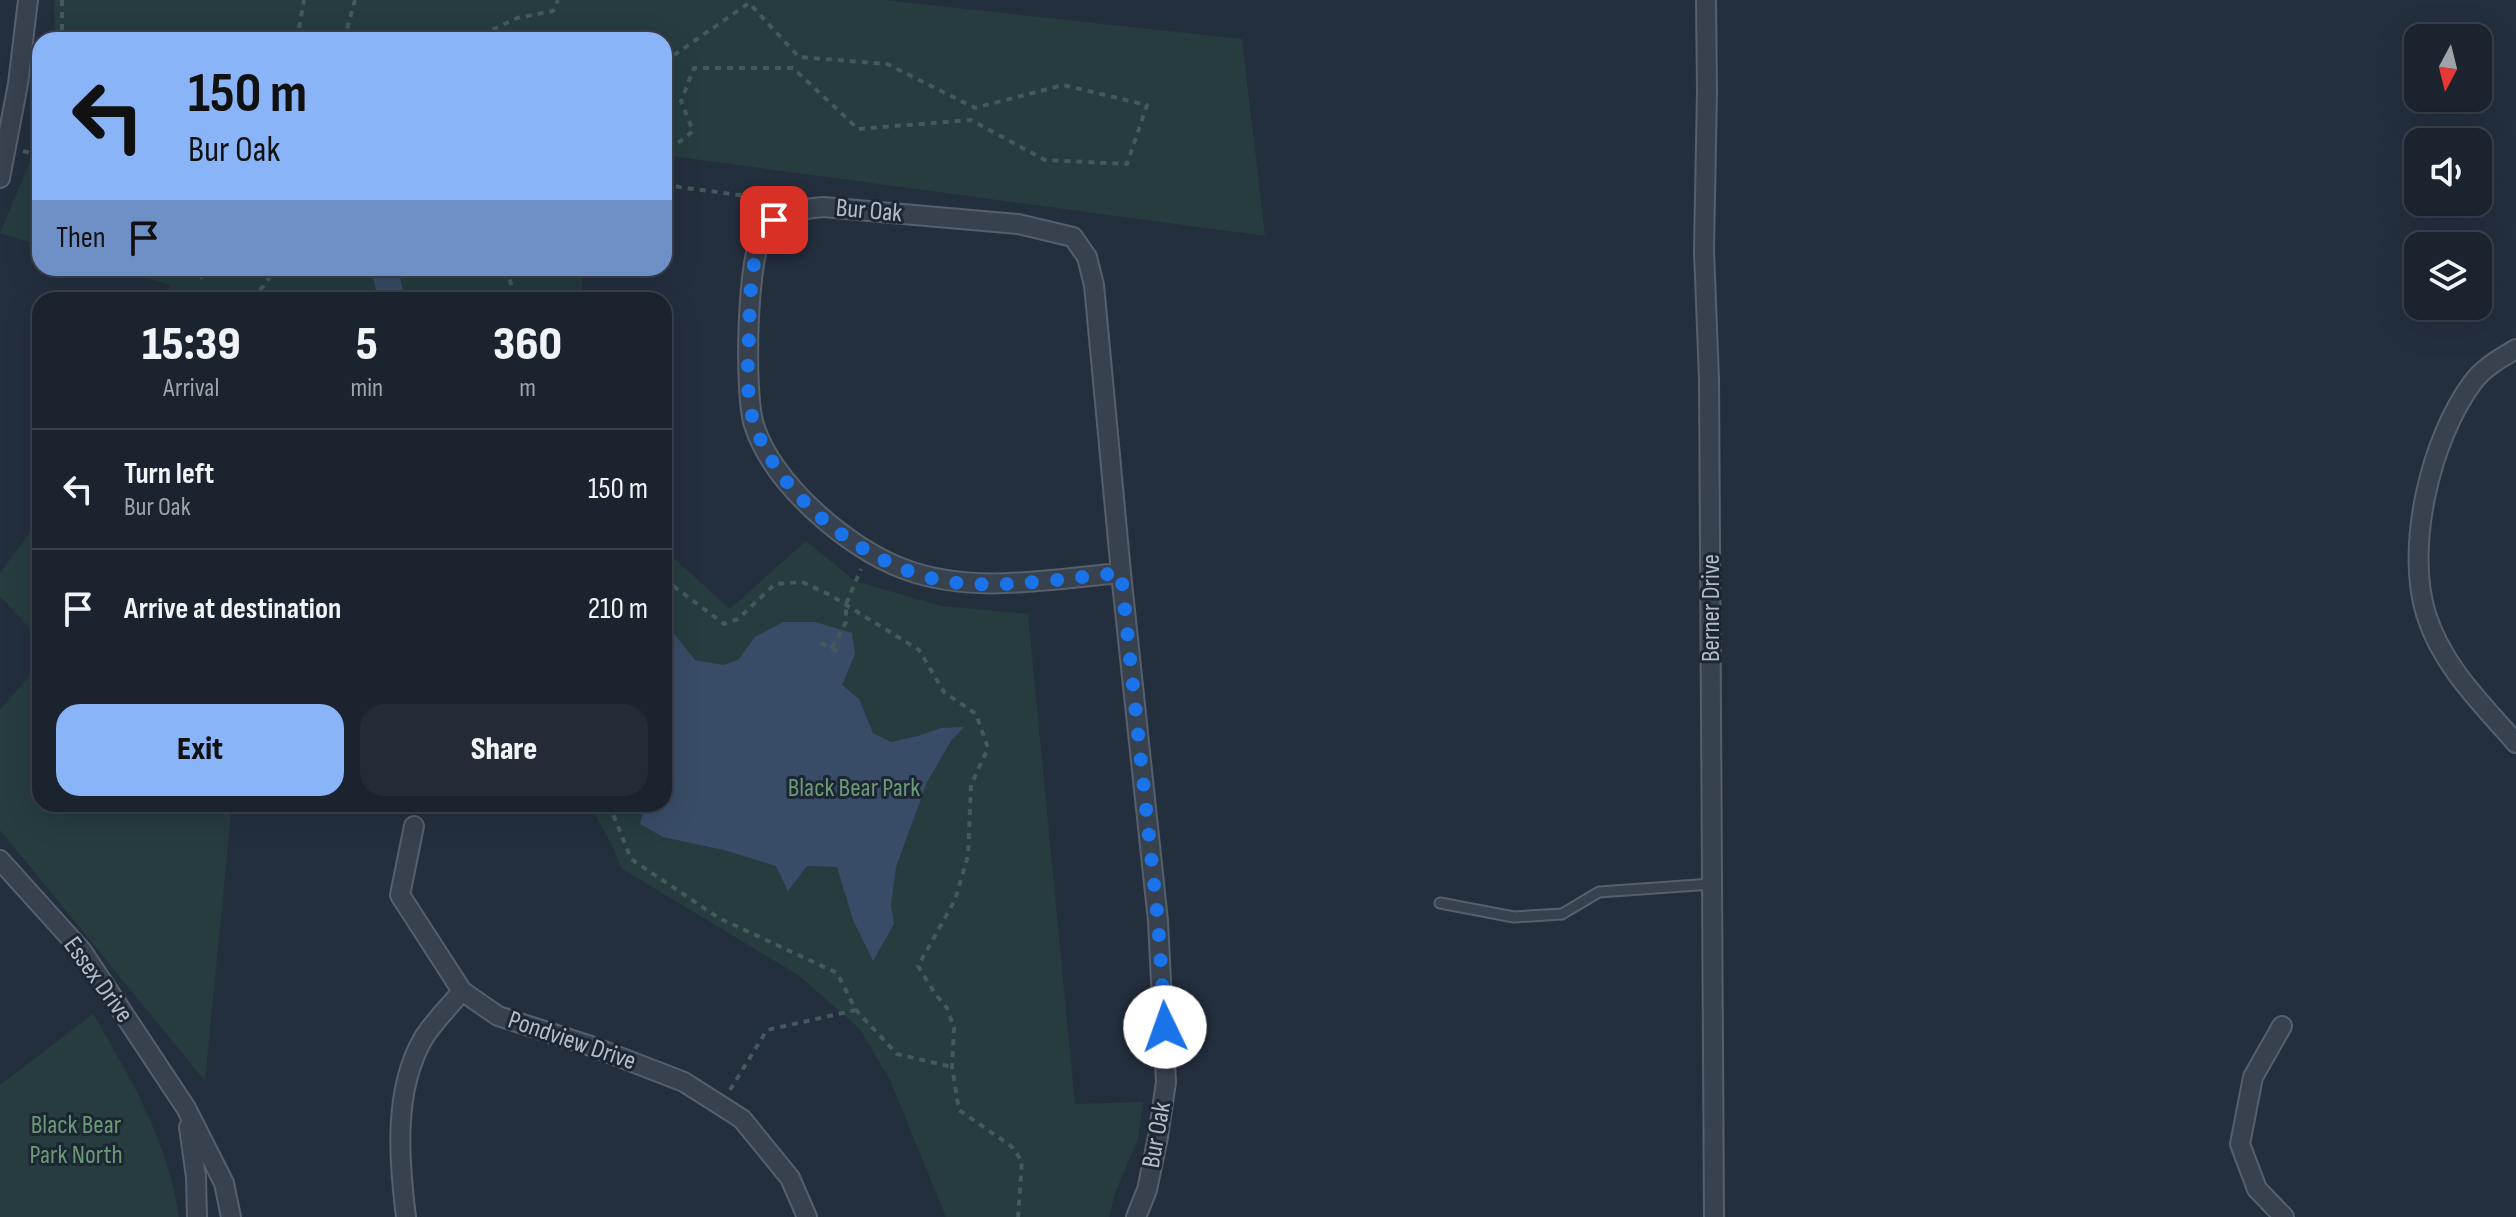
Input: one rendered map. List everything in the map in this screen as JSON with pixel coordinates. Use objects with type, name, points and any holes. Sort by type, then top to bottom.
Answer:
[{"type":"street","points":[[0,178],[18,84],[28,0]]},
{"type":"street","name":"Berner Drive","points":[[1706,0],[1704,251],[1710,426],[1714,1217]]},
{"type":"street","name":"Bur Oak","points":[[782,216],[798,210],[823,207],[1018,224],[1073,237],[1087,257],[1094,285],[1158,921],[1165,1027],[1166,1082],[1158,1137],[1147,1190],[1136,1217]]},
{"type":"street","points":[[782,216],[765,227],[760,237],[754,272],[748,355],[749,390],[754,425],[770,458],[794,489],[850,542],[905,570],[940,580],[982,584],[1121,573]]},
{"type":"street","points":[[2516,349],[2474,380],[2451,418],[2435,457],[2429,486],[2421,541],[2420,575],[2426,614],[2452,668],[2516,743]]},
{"type":"street","name":"Pondview Drive","points":[[414,826],[400,895],[462,991],[498,1016],[591,1046],[684,1082],[721,1105],[742,1119],[790,1178],[807,1217]]},
{"type":"street","name":"Essex Drive","points":[[1,862],[82,951],[186,1108],[224,1183],[231,1217]]},
{"type":"street","points":[[406,1217],[400,1161],[410,1069],[424,1038],[462,991]]},
{"type":"street","points":[[2282,1026],[2253,1077],[2240,1144],[2257,1189],[2284,1217]]},
{"type":"street","name":"Essex Drive","points":[[186,1108],[196,1177],[197,1217]]},
{"type":"lane","points":[[1440,903],[1514,917],[1562,914],[1599,892],[1712,884]]},
{"type":"path","points":[[62,0],[62,32]]},
{"type":"path","points":[[298,32],[304,0]]},
{"type":"path","points":[[346,32],[355,0]]},
{"type":"path","points":[[488,32],[517,18],[553,11],[558,0]]},
{"type":"path","points":[[672,56],[749,3],[799,57],[887,64],[975,108],[1063,85],[1147,105],[1127,164],[1045,160],[971,120],[858,129],[793,68],[694,68],[681,101],[693,131],[672,148]]},
{"type":"path","points":[[672,186],[768,199],[782,216]]},
{"type":"path","points":[[832,648],[846,622],[849,591],[869,553]]},
{"type":"path","points":[[672,585],[724,624],[738,619],[775,584],[802,582],[846,604],[919,650],[944,692],[976,714],[988,748],[971,785],[968,856],[955,900],[918,966],[947,1008],[954,1028],[952,1067],[959,1110],[1011,1146],[1022,1161],[1018,1217]]},
{"type":"path","points":[[821,643],[842,654]]},
{"type":"path","points":[[612,812],[631,859],[719,918],[837,973],[856,1010],[897,1054],[952,1067]]},
{"type":"path","points":[[721,1105],[767,1030],[856,1010]]},
{"type":"green space","points":[[54,0],[884,0],[1242,39],[1265,236],[672,156],[672,32],[55,32]]},
{"type":"green space","points":[[32,156],[32,243],[0,233]]},
{"type":"green space","points":[[141,276],[582,276],[582,292],[167,292],[170,285]]},
{"type":"green space","points":[[32,530],[32,630],[0,596],[0,573]]},
{"type":"green space","name":"Black Bear Park","points":[[806,541],[855,581],[941,606],[1028,614],[1075,1104],[1143,1102],[1138,1139],[1115,1193],[1109,1217],[946,1217],[890,1080],[859,1028],[798,975],[621,868],[593,812],[672,812],[672,556],[730,609]]},
{"type":"green space","points":[[32,673],[32,812],[231,812],[205,1081],[0,830],[0,710]]},
{"type":"green space","name":"Black Bear Park North","points":[[93,1014],[146,1111],[166,1163],[179,1217],[0,1217],[0,1085]]},
{"type":"water","points":[[373,276],[400,276],[403,292],[376,292]]},
{"type":"water","points":[[783,622],[815,622],[852,633],[855,654],[842,685],[859,699],[873,733],[891,742],[941,728],[964,727],[951,741],[927,782],[896,867],[891,905],[894,924],[873,961],[853,920],[837,867],[807,866],[788,891],[776,866],[724,850],[663,837],[640,824],[644,812],[672,812],[672,631],[695,660],[723,665],[738,660],[755,637]]},
{"type":"route","points":[[774,220],[765,227],[760,237],[754,272],[748,355],[749,390],[754,425],[770,458],[794,489],[850,542],[905,570],[940,580],[982,584],[1121,573],[1158,921],[1165,1027]]}]
